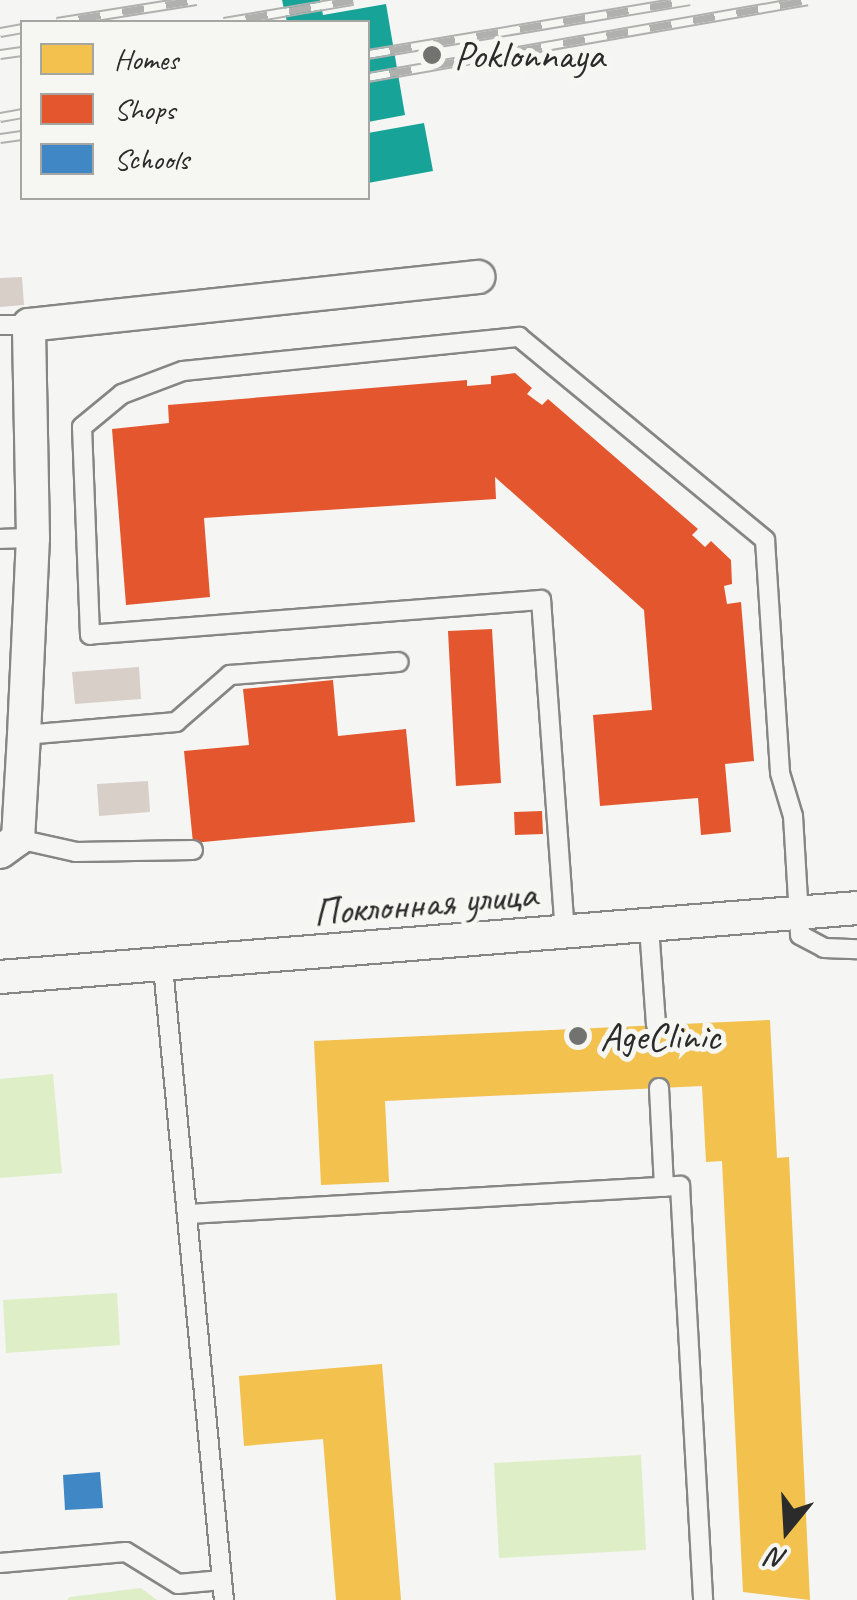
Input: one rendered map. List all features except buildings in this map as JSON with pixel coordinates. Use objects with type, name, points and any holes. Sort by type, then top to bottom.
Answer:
[{"type":"street","points":[[9,845],[24,735],[34,538],[14,325],[478,277]]},
{"type":"street","name":"Поклонная улица","points":[[0,977],[798,916],[857,908]]},
{"type":"lane","points":[[565,934],[540,600],[90,635],[82,427],[122,394],[183,371],[519,337],[765,540],[780,773],[793,816],[800,935],[811,943],[857,949]]},
{"type":"lane","points":[[0,539],[34,538]]},
{"type":"lane","points":[[24,735],[176,722],[230,675],[399,662]]},
{"type":"lane","points":[[9,845],[76,852],[193,850]]},
{"type":"lane","points":[[649,927],[656,1025]]},
{"type":"lane","points":[[163,967],[224,1600]]},
{"type":"lane","points":[[659,1088],[664,1187]]},
{"type":"lane","points":[[188,1214],[680,1186],[703,1600]]},
{"type":"lane","points":[[0,1563],[126,1552],[178,1584],[222,1580]]},
{"type":"green space","points":[[53,1074],[62,1173],[0,1178],[0,1079]]},
{"type":"green space","points":[[117,1293],[120,1345],[6,1353],[3,1300]]},
{"type":"green space","points":[[641,1455],[646,1550],[499,1558],[494,1463]]},
{"type":"green space","points":[[141,1588],[157,1600],[67,1600],[70,1597]]},
{"type":"railway","points":[[70,20],[196,0]]},
{"type":"railway","points":[[236,20],[353,0]]},
{"type":"railway","points":[[370,54],[690,0]]},
{"type":"railway","points":[[370,77],[807,0]]},
{"type":"railway","points":[[0,32],[20,28]]},
{"type":"railway","points":[[0,54],[20,51]]},
{"type":"railway","points":[[0,117],[20,113]]},
{"type":"railway","points":[[0,138],[20,135]]},
{"type":"place","name":"Poklonnaya","points":[[432,55]]},
{"type":"place","name":"AgeClinic","points":[[578,1036]]}]
